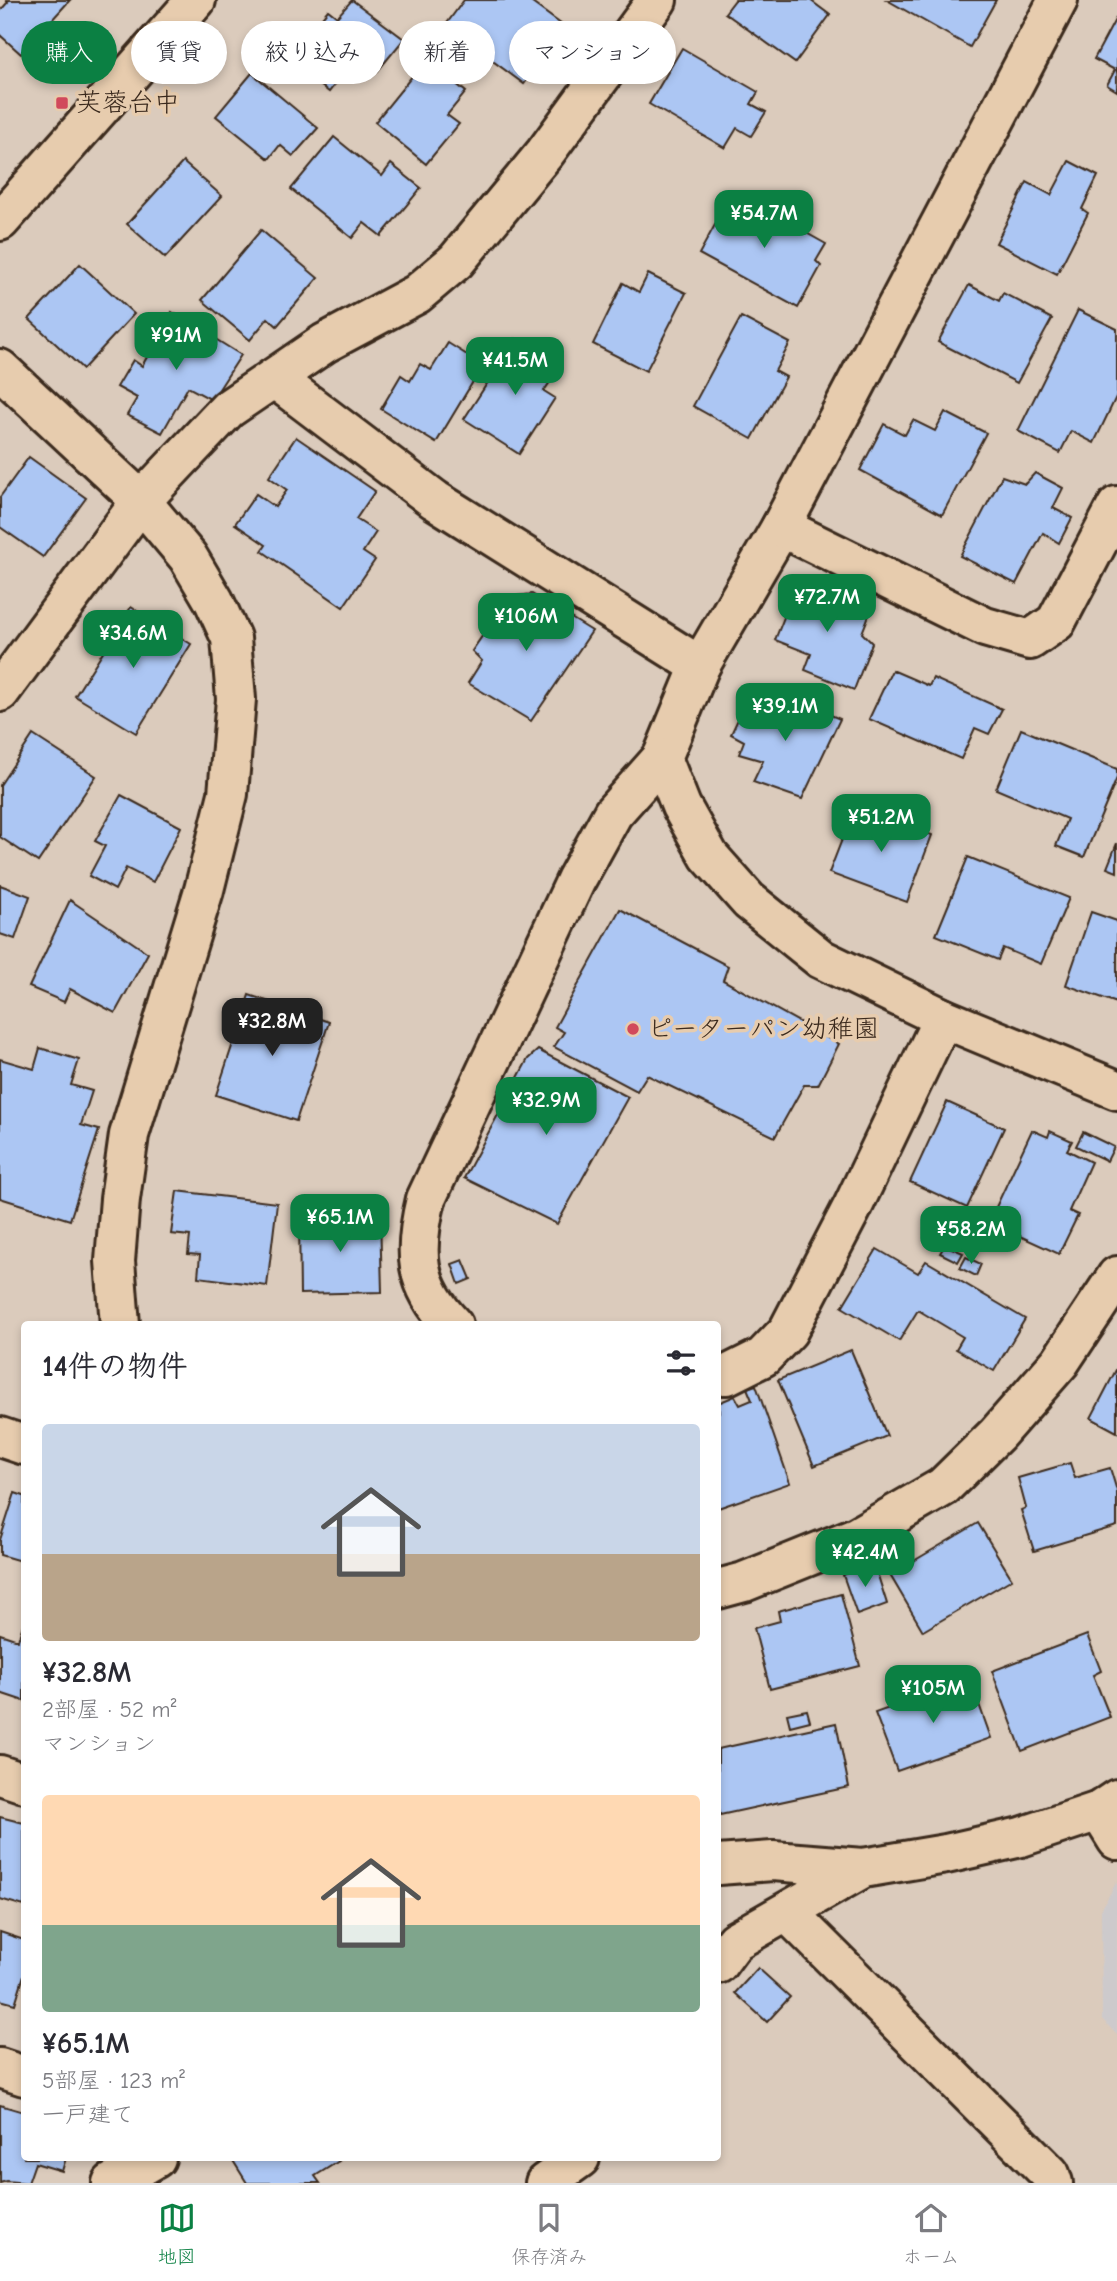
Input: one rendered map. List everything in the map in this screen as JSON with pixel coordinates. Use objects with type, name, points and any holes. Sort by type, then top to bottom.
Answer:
[{"type":"street","points":[[0,221],[195,0]]},
{"type":"street","points":[[0,692],[141,501],[228,409],[325,344],[416,294],[456,261],[545,153],[657,0]]},
{"type":"street","points":[[449,1321],[424,1286],[417,1257],[426,1199],[576,880],[613,813],[662,758],[700,666],[781,527],[1058,0]]},
{"type":"street","points":[[0,369],[141,501],[188,556],[214,601],[231,638],[236,699],[228,794],[204,890],[129,1135],[114,1262],[121,1321]]},
{"type":"street","points":[[274,378],[435,500],[700,666]]},
{"type":"street","points":[[781,527],[985,627],[1030,640],[1056,622],[1117,506]]},
{"type":"street","points":[[662,758],[681,806],[709,856],[749,901],[821,959],[943,1018],[1117,1090]]},
{"type":"street","points":[[721,1375],[763,1357],[788,1331],[943,1018]]},
{"type":"street","points":[[721,1588],[744,1582],[856,1537],[943,1487],[997,1434],[1060,1363],[1117,1276]]},
{"type":"street","points":[[0,1437],[21,1444]]},
{"type":"street","points":[[0,1775],[21,1782]]},
{"type":"street","points":[[721,1865],[773,1861],[863,1868],[946,1854],[1111,1816]]},
{"type":"street","points":[[721,1960],[735,1941],[863,1868]]},
{"type":"street","points":[[787,1912],[1049,2174],[1053,2183]]},
{"type":"street","points":[[0,2068],[21,2075]]},
{"type":"street","points":[[112,2183],[151,2161]]},
{"type":"street","points":[[545,2183],[576,2161]]},
{"type":"shaded area","points":[[1117,1881],[1117,2035],[1102,2019],[1101,1910]]},
{"type":"building","points":[[6,0],[70,0],[51,21],[21,21],[21,54],[0,35],[0,11],[8,2]]},
{"type":"building","points":[[352,0],[380,21],[319,21],[328,10],[337,17]]},
{"type":"building","points":[[464,0],[528,0],[557,21],[509,21],[509,73],[495,63],[495,21],[449,21]]},
{"type":"building","points":[[735,0],[810,0],[830,15],[795,63],[725,13]]},
{"type":"building","points":[[887,0],[996,0],[970,47]]},
{"type":"building","points":[[1117,16],[1117,91],[1107,85],[1115,70],[1094,59]]},
{"type":"building","points":[[385,25],[399,35],[399,45],[385,62]]},
{"type":"building","points":[[682,48],[758,92],[751,104],[766,112],[751,136],[737,128],[725,148],[649,104],[661,84],[676,84],[676,58]]},
{"type":"building","points":[[243,84],[265,84],[318,128],[293,156],[280,145],[269,159],[216,116]]},
{"type":"building","points":[[319,84],[335,84],[329,92]]},
{"type":"building","points":[[406,84],[456,84],[466,92],[447,115],[459,124],[426,164],[375,122]]},
{"type":"building","points":[[334,137],[382,176],[391,164],[421,188],[381,236],[364,223],[352,238],[291,189]]},
{"type":"building","points":[[1069,161],[1098,176],[1082,209],[1088,213],[1057,274],[996,243],[1027,182],[1051,195]]},
{"type":"building","points":[[183,162],[222,196],[165,258],[127,224]]},
{"type":"building","points":[[733,192],[826,244],[816,261],[821,266],[798,308],[699,254]]},
{"type":"building","points":[[261,230],[318,278],[277,326],[268,318],[250,340],[202,300]]},
{"type":"building","points":[[80,264],[134,314],[83,369],[29,319]]},
{"type":"building","points":[[648,274],[686,293],[646,371],[593,344],[623,283],[639,292]]},
{"type":"building","points":[[969,285],[999,301],[1003,293],[1052,319],[1017,383],[938,342]]},
{"type":"building","points":[[1078,310],[1117,329],[1117,395],[1094,443],[1071,431],[1060,453],[1018,431]]},
{"type":"building","points":[[172,312],[241,355],[212,400],[188,387],[162,433],[127,415],[137,398],[117,387],[133,360],[142,366]]},
{"type":"building","points":[[741,317],[790,343],[775,371],[786,377],[752,439],[693,406]]},
{"type":"building","points":[[516,339],[560,367],[544,391],[555,398],[519,454],[464,419]]},
{"type":"building","points":[[448,343],[483,365],[436,443],[381,409],[401,375],[410,381],[420,364],[431,370]]},
{"type":"building","points":[[945,412],[986,433],[942,515],[860,470],[884,424],[905,435],[913,420],[935,431]]},
{"type":"building","points":[[296,437],[375,491],[356,519],[376,532],[363,552],[375,560],[343,607],[262,551],[266,545],[235,524],[256,494],[275,507],[287,490],[269,477]]},
{"type":"building","points":[[29,457],[86,498],[43,557],[0,527],[0,497]]},
{"type":"building","points":[[1035,473],[1063,488],[1053,508],[1072,518],[1059,543],[1043,533],[1016,584],[960,556],[1002,476],[1025,484]]},
{"type":"building","points":[[798,582],[871,610],[862,633],[872,643],[854,690],[805,670],[811,654],[775,640]]},
{"type":"building","points":[[532,594],[592,631],[531,721],[468,683],[482,661],[472,651],[509,597]]},
{"type":"building","points":[[131,607],[191,644],[136,733],[75,696]]},
{"type":"building","points":[[892,670],[929,686],[933,678],[1002,709],[989,734],[975,728],[961,759],[869,719]]},
{"type":"building","points":[[789,697],[840,719],[802,799],[753,782],[763,761],[739,754],[744,741],[731,734],[748,698],[785,711]]},
{"type":"building","points":[[1021,729],[1117,769],[1117,778],[1084,857],[1056,846],[1067,819],[996,789]]},
{"type":"building","points":[[33,735],[96,776],[38,862],[0,837],[0,785]]},
{"type":"building","points":[[121,795],[181,827],[153,882],[126,868],[115,890],[89,876],[105,846],[95,841]]},
{"type":"building","points":[[855,806],[932,835],[907,902],[829,873]]},
{"type":"building","points":[[1117,843],[1117,872],[1107,868]]},
{"type":"building","points":[[968,857],[1069,898],[1041,964],[1003,948],[998,960],[936,935]]},
{"type":"building","points":[[0,885],[30,896],[15,939],[0,934]]},
{"type":"building","points":[[70,900],[148,953],[115,1013],[70,989],[64,1002],[29,987]]},
{"type":"building","points":[[620,909],[728,966],[723,980],[839,1044],[818,1085],[804,1085],[775,1137],[647,1075],[637,1091],[554,1047],[564,1032],[555,1027]]},
{"type":"building","points":[[1091,912],[1117,921],[1117,1003],[1066,985]]},
{"type":"building","points":[[249,995],[329,1022],[296,1121],[216,1095]]},
{"type":"building","points":[[40,1048],[79,1060],[71,1085],[92,1091],[81,1125],[99,1130],[70,1220],[0,1198],[0,1059],[34,1069]]},
{"type":"building","points":[[538,1050],[628,1097],[557,1224],[464,1178],[528,1059]]},
{"type":"building","points":[[947,1102],[1004,1128],[967,1208],[910,1182]]},
{"type":"building","points":[[1032,1130],[1048,1137],[1050,1131],[1072,1141],[1067,1150],[1091,1162],[1069,1211],[1078,1215],[1059,1254],[989,1222]]},
{"type":"building","points":[[1083,1132],[1114,1147],[1107,1161],[1076,1146]]},
{"type":"building","points":[[177,1191],[277,1203],[267,1286],[198,1277],[200,1255],[188,1254],[190,1236],[171,1234]]},
{"type":"building","points":[[380,1215],[382,1292],[300,1294],[299,1216]]},
{"type":"building","points":[[945,1245],[963,1253],[958,1262],[940,1253]]},
{"type":"building","points":[[877,1249],[918,1273],[926,1261],[1025,1319],[994,1371],[956,1349],[963,1337],[918,1310],[899,1341],[842,1307]]},
{"type":"building","points":[[966,1257],[981,1264],[976,1276],[960,1268]]},
{"type":"building","points":[[463,1260],[471,1279],[459,1284],[452,1264]]},
{"type":"building","points":[[851,1350],[887,1436],[814,1466],[778,1380]]},
{"type":"building","points":[[1117,1368],[1117,1432],[1091,1418]]},
{"type":"building","points":[[756,1385],[790,1483],[721,1507],[721,1402],[735,1396],[740,1405],[752,1400],[747,1388]]},
{"type":"building","points":[[1070,1463],[1075,1478],[1110,1468],[1117,1491],[1117,1526],[1034,1551],[1021,1510],[1026,1508],[1018,1478]]},
{"type":"building","points":[[15,1493],[21,1495],[21,1561],[0,1555],[0,1540]]},
{"type":"building","points":[[978,1523],[1012,1579],[923,1631],[890,1575]]},
{"type":"building","points":[[874,1563],[887,1604],[857,1615],[843,1575]]},
{"type":"building","points":[[841,1594],[860,1666],[770,1689],[754,1628],[780,1621],[778,1611]]},
{"type":"building","points":[[21,1631],[21,1700],[0,1693],[0,1634],[18,1640]]},
{"type":"building","points":[[1087,1635],[1101,1671],[1093,1675],[1110,1717],[1022,1751],[992,1671]]},
{"type":"building","points":[[970,1679],[991,1738],[897,1771],[875,1713]]},
{"type":"building","points":[[807,1710],[810,1721],[790,1726],[787,1714]]},
{"type":"building","points":[[836,1723],[849,1787],[721,1815],[721,1748]]},
{"type":"building","points":[[0,1817],[21,1822],[21,1905],[0,1899]]},
{"type":"building","points":[[0,1932],[21,1939],[21,1985],[15,2004],[0,2000]]},
{"type":"building","points":[[758,1968],[790,1997],[767,2022],[735,1993]]},
{"type":"building","points":[[0,2105],[21,2111],[21,2161],[65,2161],[62,2171],[35,2163],[28,2183],[0,2183]]},
{"type":"building","points":[[233,2161],[339,2161],[315,2176],[320,2183],[247,2183]]},
{"type":"place","name":"芙蓉台中","points":[[62,103]]},
{"type":"place","name":"ピーターパン幼稚園","points":[[633,1029]]}]
